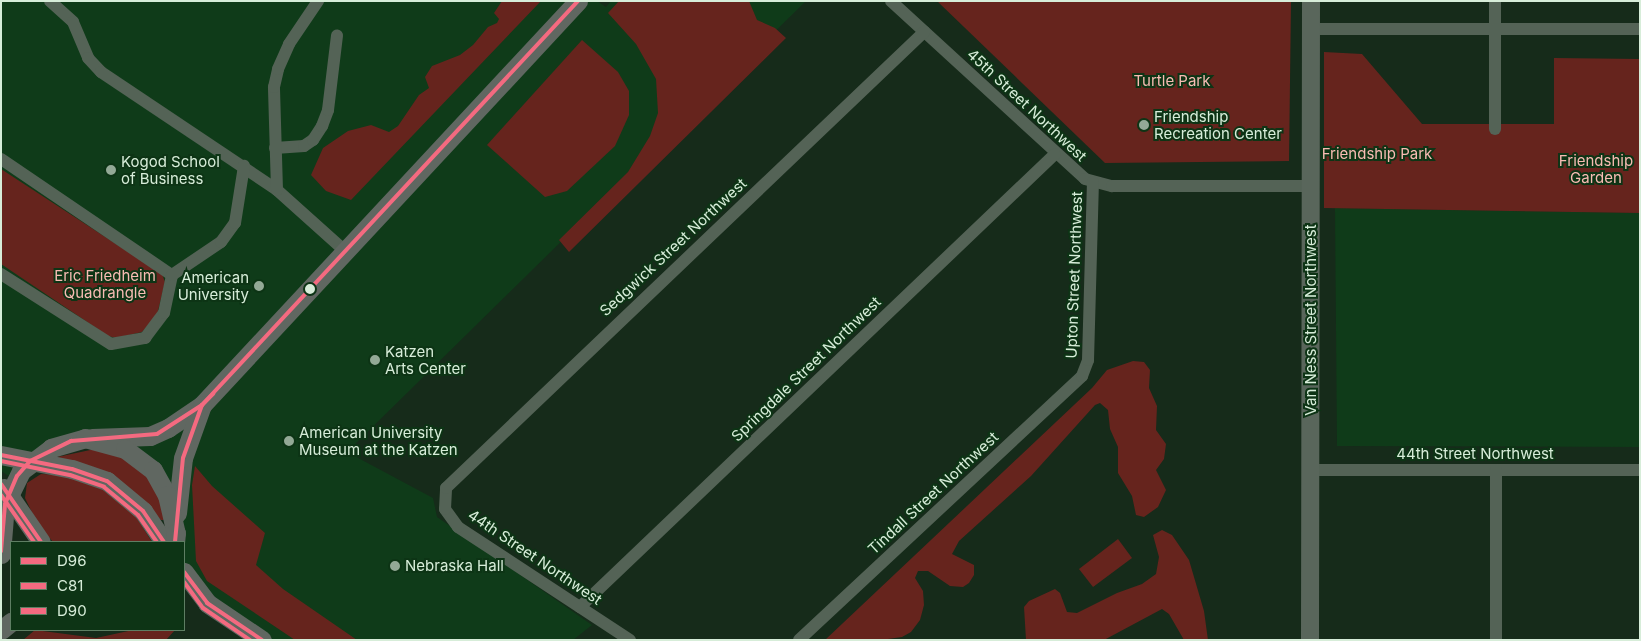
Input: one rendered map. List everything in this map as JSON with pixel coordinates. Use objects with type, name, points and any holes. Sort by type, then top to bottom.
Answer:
[{"type":"main road","points":[[1,554],[5,489],[30,461],[64,442],[92,438],[150,436],[162,432],[202,405],[578,1]]},
{"type":"main road","points":[[172,539],[182,465],[202,405]]},
{"type":"main road","points":[[92,438],[132,452],[153,470],[165,490],[172,539]]},
{"type":"main road","points":[[1,454],[82,471],[113,485],[172,539]]},
{"type":"main road","points":[[5,489],[40,541]]},
{"type":"main road","points":[[2,528],[10,550]]},
{"type":"main road","points":[[185,573],[207,603],[262,640]]},
{"type":"main road","points":[[185,598],[207,603]]},
{"type":"street","points":[[50,1],[73,22],[94,66],[277,190],[345,251]]},
{"type":"street","points":[[277,190],[274,87],[278,69],[289,44],[318,1]]},
{"type":"street","name":"45th Street Northwest","points":[[891,1],[1078,175],[1093,182],[1112,186],[1310,186]]},
{"type":"street","name":"Van Ness Street Northwest","points":[[1310,640],[1311,1]]},
{"type":"street","points":[[1495,129],[1496,1]]},
{"type":"street","points":[[1311,29],[1640,29]]},
{"type":"street","name":"Sedgwick Street Northwest","points":[[446,488],[924,32]]},
{"type":"street","points":[[275,148],[304,146],[312,140],[322,126],[328,110],[337,36]]},
{"type":"street","name":"Springdale Street Northwest","points":[[580,607],[1055,154]]},
{"type":"street","points":[[1,159],[172,275]]},
{"type":"street","points":[[1,274],[94,336],[111,344],[121,345],[145,338],[158,324],[172,275],[211,250],[230,233],[241,205],[244,166]]},
{"type":"street","name":"Upton Street Northwest","points":[[1087,368],[1093,182]]},
{"type":"street","name":"Tindall Street Northwest","points":[[799,640],[1087,368]]},
{"type":"street","name":"44th Street Northwest","points":[[1311,470],[1640,470]]},
{"type":"street","points":[[1496,470],[1496,640]]},
{"type":"street","name":"44th Street Northwest","points":[[446,488],[444,504],[454,523],[630,640]]},
{"type":"shaded area","name":"American University","points":[[1,1],[597,1],[606,7],[611,1],[806,1],[347,452],[433,498],[437,517],[592,625],[573,640],[262,640],[185,590],[185,541],[85,438],[15,480],[1,471]]},
{"type":"shaded area","points":[[1335,208],[1640,213],[1640,447],[1337,446]]},
{"type":"green space","points":[[502,1],[541,1],[351,200],[326,191],[311,175],[323,148],[348,131],[371,125],[389,132],[398,126],[419,95],[429,88],[425,77],[432,66],[460,55],[473,45],[488,27],[497,23],[499,19],[494,13]]},
{"type":"green space","points":[[619,1],[749,1],[757,20],[775,28],[786,38],[569,252],[559,240],[628,172],[650,136],[658,113],[656,79],[636,44],[608,13]]},
{"type":"green space","name":"Turtle Park","points":[[937,1],[1291,1],[1289,161],[1105,163]]},
{"type":"green space","points":[[582,40],[618,72],[629,91],[629,115],[615,146],[567,191],[545,197],[487,145]]},
{"type":"green space","name":"Friendship Park","points":[[1324,52],[1362,54],[1422,124],[1554,124],[1554,58],[1640,59],[1640,213],[1324,208]]},
{"type":"green space","name":"Eric Friedheim Quadrangle","points":[[1,169],[162,274],[165,282],[157,315],[142,332],[116,338],[108,336],[1,264]]},
{"type":"green space","points":[[1133,361],[1144,362],[1150,370],[1149,388],[1157,406],[1156,430],[1166,444],[1164,459],[1156,470],[1166,490],[1158,507],[1144,517],[1136,515],[1132,496],[1118,473],[1118,447],[1110,429],[1108,410],[1100,403],[1095,405],[1031,476],[959,541],[952,554],[974,565],[974,575],[969,583],[963,587],[950,586],[928,571],[918,571],[915,578],[923,591],[924,605],[920,620],[911,632],[902,637],[881,640],[825,640],[1092,388],[1107,370]]},
{"type":"green space","points":[[95,449],[111,451],[141,468],[158,491],[164,520],[161,520],[140,497],[57,457]]},
{"type":"green space","points":[[195,466],[212,486],[265,533],[256,565],[283,589],[357,640],[295,640],[207,581],[196,561],[192,485]]},
{"type":"green space","points":[[41,474],[62,475],[107,491],[133,512],[151,541],[52,541],[37,523],[25,498],[27,483]]},
{"type":"green space","points":[[1162,530],[1172,535],[1189,560],[1204,611],[1208,640],[1184,640],[1169,614],[1162,609],[1104,640],[1026,640],[1024,607],[1029,601],[1055,589],[1060,593],[1067,612],[1077,613],[1117,593],[1142,584],[1156,574],[1159,557],[1153,535]]},
{"type":"green space","points":[[1118,539],[1132,558],[1093,587],[1079,569]]},
{"type":"green space","points":[[34,631],[96,638],[128,631],[174,631],[166,640],[23,640]]},
{"type":"transit line","name":"D96","points":[[1,551],[5,504],[17,476],[30,461],[71,441],[157,434],[202,405],[578,1]]},
{"type":"transit line","name":"D96","points":[[175,541],[183,458],[202,405],[213,394]]},
{"type":"transit line","name":"C81","points":[[1,455],[72,469],[107,481],[143,511],[163,541]]},
{"type":"transit line","name":"D90","points":[[1,461],[70,475],[104,487],[138,515],[156,541]]},
{"type":"transit line","name":"C81","points":[[1,484],[40,541]]},
{"type":"transit line","name":"D90","points":[[1,495],[33,541]]},
{"type":"transit line","name":"C81","points":[[185,573],[207,603],[262,640]]},
{"type":"transit line","name":"D90","points":[[185,583],[203,608],[250,640]]},
{"type":"place","name":"Friendship Recreation Center","points":[[1144,125]]},
{"type":"place","name":"Kogod School of Business","points":[[111,170]]},
{"type":"place","name":"American University","points":[[259,286]]},
{"type":"place","name":"Katzen Arts Center","points":[[375,360]]},
{"type":"place","name":"American University Museum at the Katzen","points":[[289,441]]},
{"type":"place","name":"Nebraska Hall","points":[[395,566]]},
{"type":"park label","name":"Friendship Garden","points":[[1596,168]]}]
